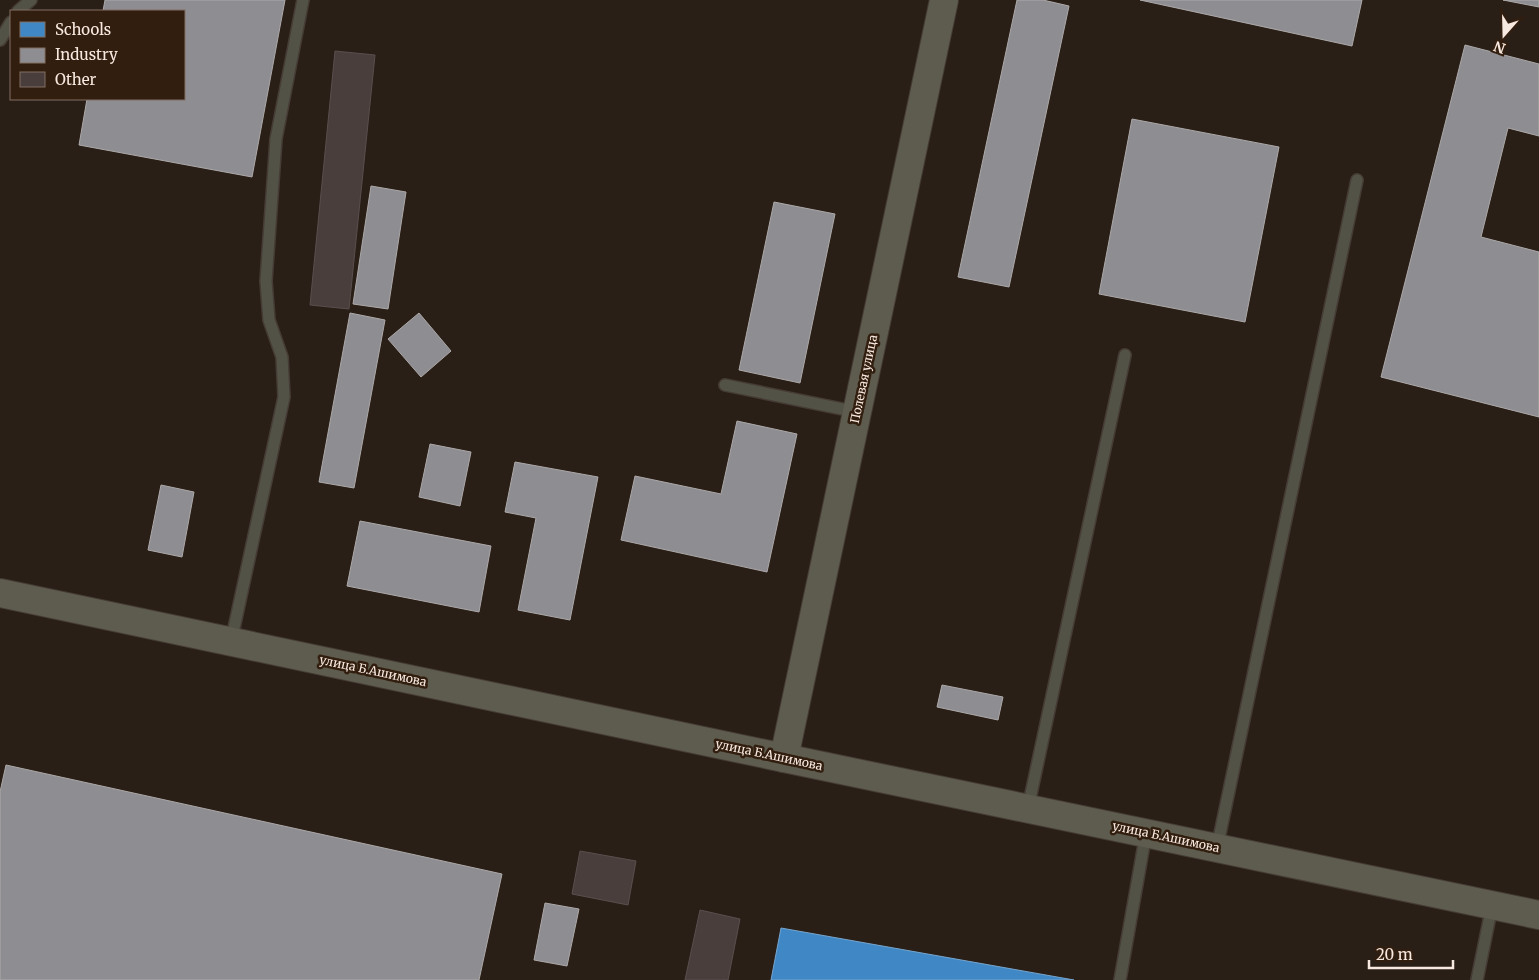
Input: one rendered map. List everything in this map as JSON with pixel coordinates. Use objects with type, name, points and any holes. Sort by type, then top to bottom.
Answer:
[{"type":"street","name":"Полевая улица","points":[[784,758],[944,0]]},
{"type":"street","name":"улица Б.Ашимова","points":[[0,593],[1539,915]]},
{"type":"lane","points":[[19,10],[30,0]]},
{"type":"lane","points":[[231,642],[284,397],[282,357],[269,320],[266,281],[276,139],[303,0]]},
{"type":"lane","points":[[0,40],[10,24]]},
{"type":"lane","points":[[1217,848],[1357,180]]},
{"type":"lane","points":[[1028,808],[1125,355]]},
{"type":"lane","points":[[725,385],[857,412]]},
{"type":"lane","points":[[1120,980],[1146,833]]},
{"type":"lane","points":[[1477,980],[1492,905]]},
{"type":"building: Schools","points":[[781,928],[1074,980],[771,980]]},
{"type":"building: Industry","points":[[105,0],[285,0],[252,177],[79,145],[87,100],[185,100],[185,10],[103,10]]},
{"type":"building: Industry","points":[[1017,0],[1043,0],[1069,6],[1009,287],[958,277]]},
{"type":"building: Industry","points":[[1140,0],[1362,0],[1352,46]]},
{"type":"building: Industry","points":[[1503,0],[1539,0],[1539,7]]},
{"type":"building: Industry","points":[[1465,45],[1539,64],[1539,136],[1508,128],[1481,237],[1539,252],[1539,417],[1381,377]]},
{"type":"building: Industry","points":[[1132,119],[1279,147],[1245,322],[1099,294]]},
{"type":"building: Industry","points":[[371,186],[406,192],[388,309],[353,304]]},
{"type":"building: Industry","points":[[774,202],[835,214],[800,383],[739,370]]},
{"type":"building: Industry","points":[[350,313],[385,320],[354,488],[319,482]]},
{"type":"building: Industry","points":[[419,313],[451,351],[421,377],[388,339]]},
{"type":"building: Industry","points":[[737,421],[797,434],[767,572],[621,540],[635,476],[721,494]]},
{"type":"building: Industry","points":[[430,444],[471,452],[460,506],[419,497]]},
{"type":"building: Industry","points":[[515,462],[598,477],[570,620],[518,610],[536,518],[505,512]]},
{"type":"building: Industry","points":[[161,485],[194,492],[182,557],[148,550]]},
{"type":"building: Industry","points":[[360,521],[491,546],[479,612],[347,586]]},
{"type":"building: Industry","points":[[942,685],[1003,697],[998,720],[937,707]]},
{"type":"building: Industry","points":[[6,765],[502,874],[479,980],[0,980],[0,792]]},
{"type":"building: Industry","points":[[545,903],[579,909],[567,966],[534,960]]},
{"type":"building: Other","points":[[335,51],[375,55],[349,309],[310,305]]},
{"type":"building: Other","points":[[580,851],[636,861],[628,905],[572,894]]},
{"type":"building: Other","points":[[700,910],[740,919],[728,980],[685,980]]}]
